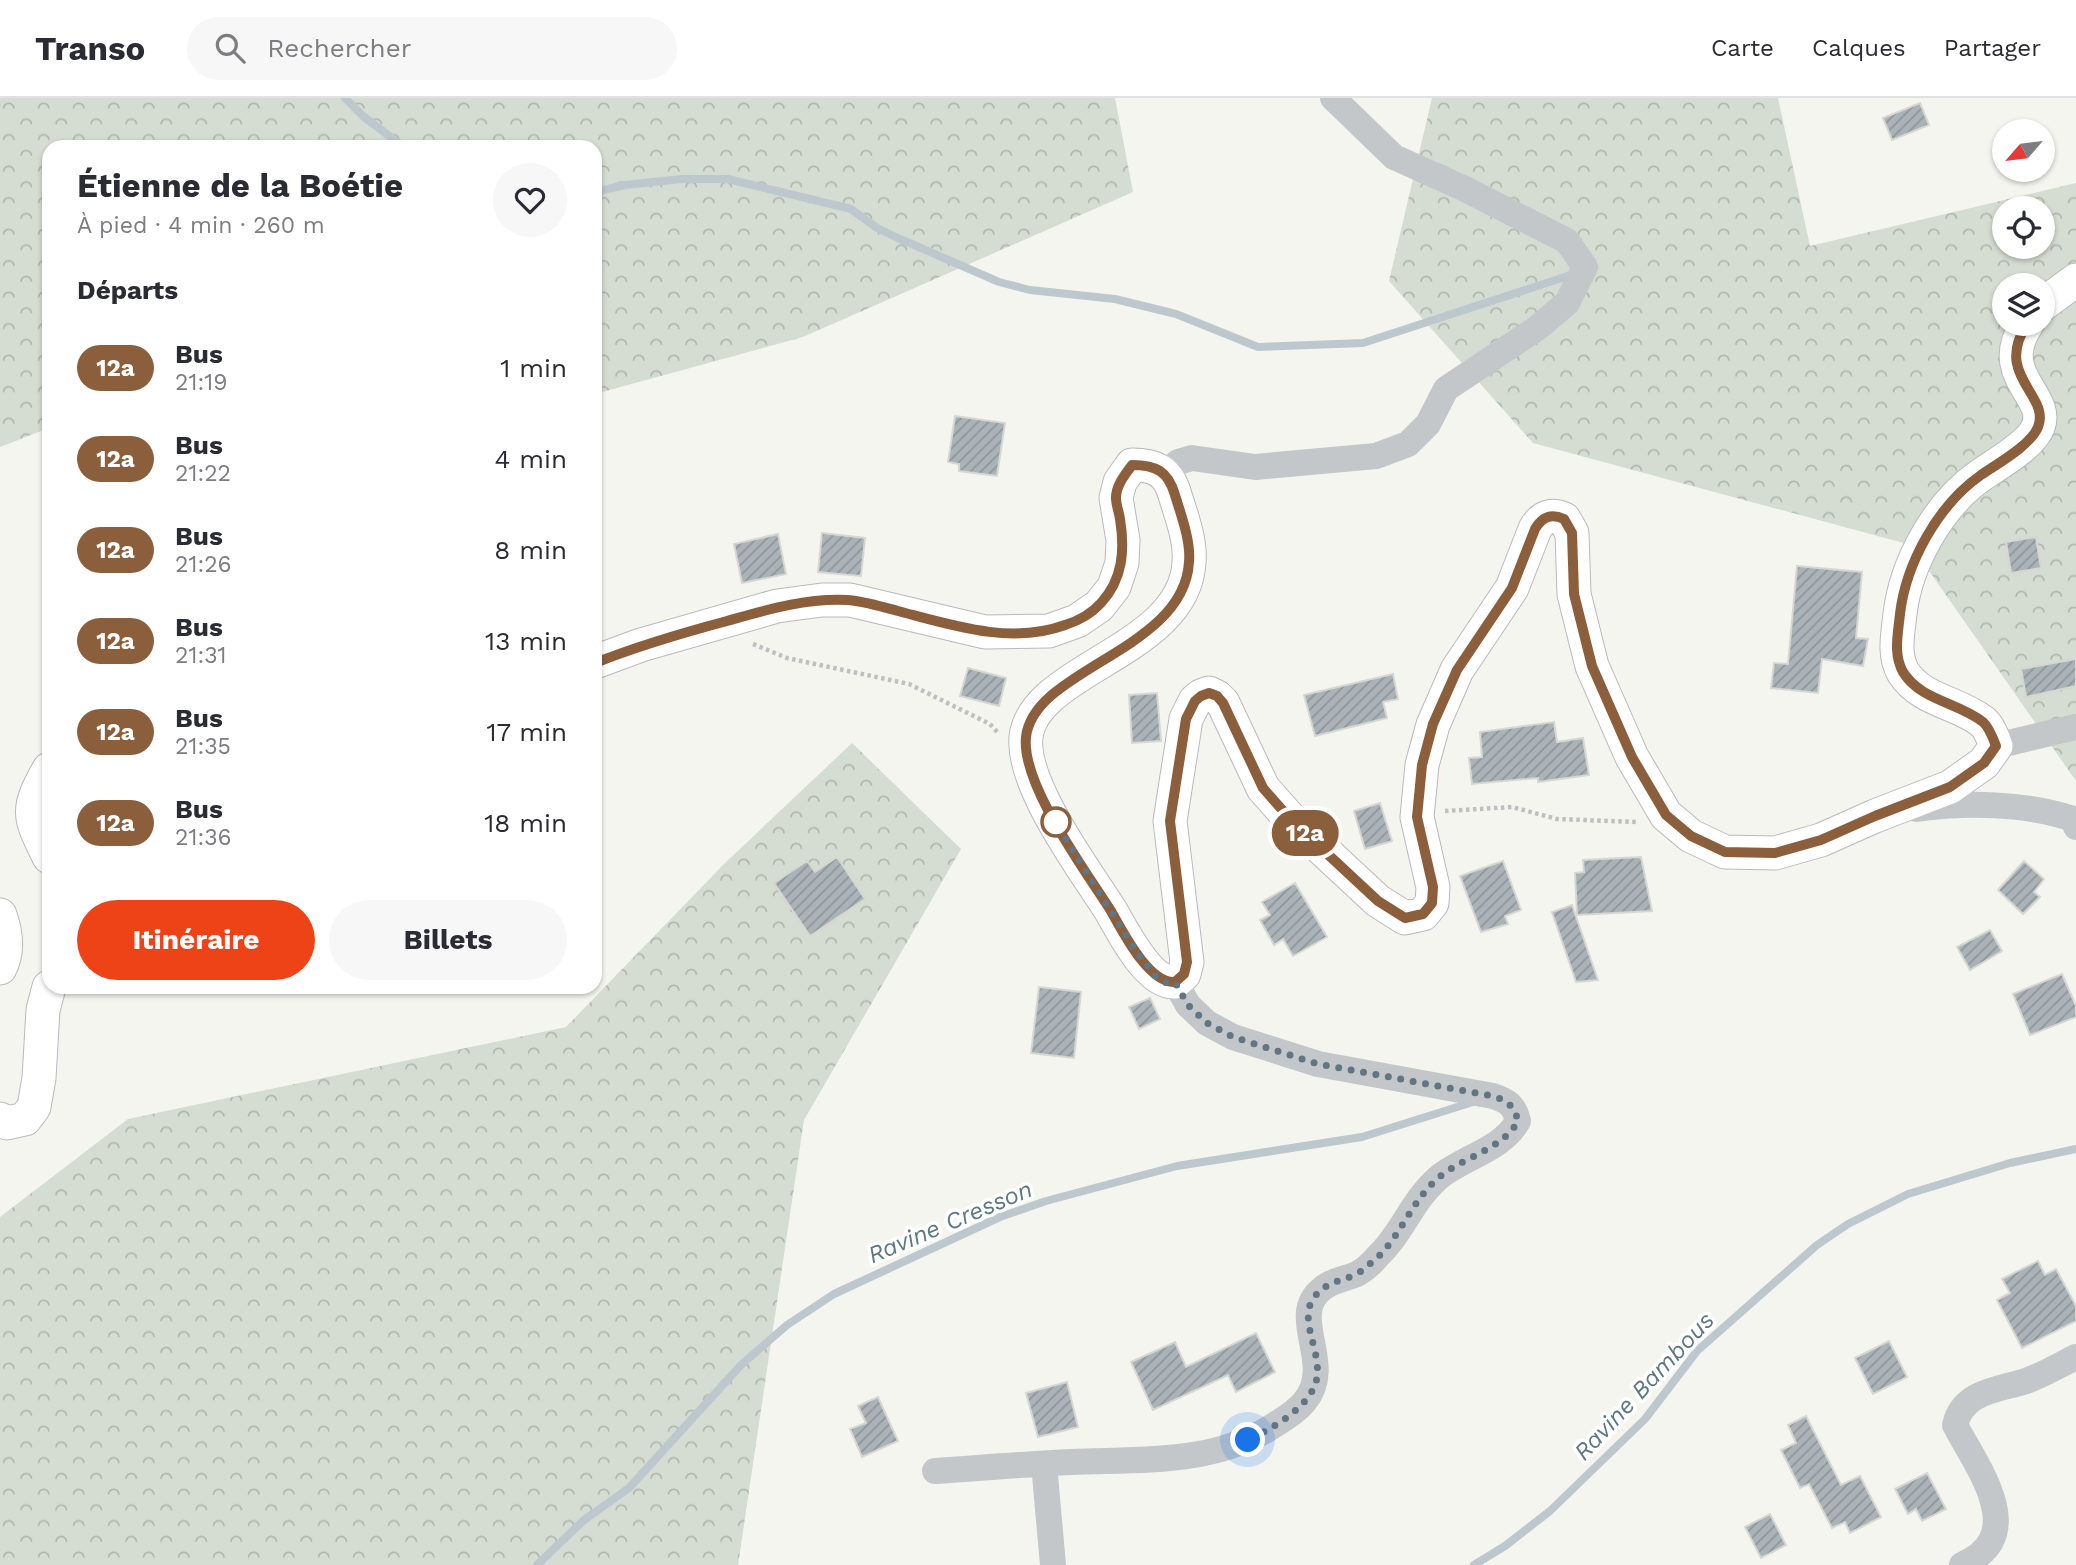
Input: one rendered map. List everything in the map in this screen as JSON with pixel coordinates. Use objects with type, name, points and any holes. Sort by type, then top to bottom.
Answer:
[{"type":"main road","points":[[2055,295],[2076,280]]},
{"type":"main road","points":[[602,659],[641,645],[778,606],[822,600],[872,605],[985,632],[1049,631],[1077,621],[1099,606],[1114,587],[1122,563],[1123,540],[1116,498],[1120,482],[1132,465],[1150,465],[1165,475],[1172,486],[1184,526],[1190,561],[1182,593],[1168,614],[1149,629],[1054,694],[1032,717],[1026,737],[1029,768],[1040,798],[1135,950],[1157,978],[1167,983],[1175,982],[1184,974],[1187,962],[1170,821],[1186,719],[1195,701],[1209,693],[1217,696],[1223,703],[1263,788],[1293,822],[1378,901],[1405,918],[1423,914],[1432,903],[1433,887],[1417,817],[1422,765],[1433,724],[1457,670],[1512,588],[1539,522],[1556,515],[1564,519],[1572,533],[1574,594],[1592,666],[1632,757],[1669,818],[1691,836],[1725,852],[1775,853],[1821,840],[1950,787],[1984,763],[1996,746],[1985,724],[1915,687],[1902,671],[1896,652],[1902,600],[1926,534],[1950,504],[1978,478],[2034,435],[2039,426],[2037,407],[2015,362],[2017,343],[2021,336]]},
{"type":"main road","points":[[42,785],[31,810],[34,826],[42,843]]},
{"type":"main road","points":[[0,915],[5,937],[5,957],[0,968]]},
{"type":"main road","points":[[0,1119],[7,1123],[25,1118],[34,1107],[39,1078],[43,1010],[47,994]]},
{"type":"street","points":[[1165,475],[1178,462],[1192,458],[1255,467],[1376,456],[1408,444],[1428,424],[1446,389],[1536,329],[1567,303],[1585,267],[1567,241],[1463,188],[1394,158],[1332,98]]},
{"type":"street","points":[[1996,746],[2076,727]]},
{"type":"street","points":[[1875,816],[1948,805],[2020,808],[2054,813],[2073,820],[2076,827]]},
{"type":"street","points":[[935,1471],[1044,1464],[1159,1461],[1231,1447],[1265,1432],[1305,1401],[1317,1379],[1308,1313],[1311,1301],[1320,1289],[1358,1273],[1378,1257],[1396,1235],[1419,1197],[1460,1162],[1503,1140],[1512,1132],[1518,1121],[1515,1109],[1507,1101],[1493,1096],[1318,1064],[1233,1037],[1207,1023],[1188,1005],[1175,982]]},
{"type":"street","points":[[1962,1565],[1972,1561],[1986,1549],[1996,1535],[1997,1516],[1989,1489],[1955,1425],[1958,1415],[1967,1402],[1987,1391],[2028,1381],[2076,1357]]},
{"type":"street","points":[[1044,1464],[1053,1565]]},
{"type":"path","points":[[707,626],[787,657],[909,684],[990,724],[1029,768]]},
{"type":"path","points":[[1417,817],[1444,811],[1512,807],[1557,819],[1652,822],[1669,818]]},
{"type":"green space","points":[[0,98],[1115,98],[1133,192],[803,337],[602,392],[602,140],[42,140],[42,431],[0,447]]},
{"type":"green space","points":[[1432,98],[1778,98],[1810,246],[1992,203],[1992,259],[2055,259],[2055,196],[2021,196],[2076,183],[2076,781],[1911,545],[1533,443],[1389,281]]},
{"type":"green space","points":[[852,743],[961,849],[804,1120],[738,1565],[0,1565],[0,1217],[128,1119],[566,1027],[598,994],[602,994],[602,990],[725,863]]},
{"type":"building","points":[[1920,103],[1929,125],[1892,140],[1883,118]]},
{"type":"building","points":[[955,416],[1005,423],[997,476],[959,471],[959,464],[948,462]]},
{"type":"building","points":[[822,533],[865,538],[861,576],[818,572]]},
{"type":"building","points":[[778,534],[786,574],[742,583],[734,544]]},
{"type":"building","points":[[2036,537],[2041,568],[2011,573],[2006,542]]},
{"type":"building","points":[[1797,566],[1862,572],[1856,638],[1868,639],[1863,666],[1822,659],[1818,693],[1771,688],[1774,663],[1788,664]]},
{"type":"building","points":[[2076,659],[2076,686],[2026,697],[2021,669]]},
{"type":"building","points":[[968,668],[1006,678],[999,706],[960,696]]},
{"type":"building","points":[[1393,674],[1398,699],[1383,702],[1387,718],[1315,736],[1304,695]]},
{"type":"building","points":[[1157,693],[1161,741],[1132,743],[1129,695]]},
{"type":"building","points":[[1554,722],[1557,742],[1583,738],[1589,775],[1538,782],[1538,778],[1472,784],[1469,758],[1482,757],[1480,732]]},
{"type":"building","points":[[1380,803],[1392,841],[1365,849],[1354,811]]},
{"type":"building","points":[[837,857],[865,899],[810,936],[774,883],[807,861],[815,872]]},
{"type":"building","points":[[1641,857],[1652,911],[1577,915],[1575,873],[1584,872],[1583,860]]},
{"type":"building","points":[[1503,861],[1521,910],[1505,916],[1508,924],[1481,932],[1460,876]]},
{"type":"building","points":[[2024,861],[2044,879],[2034,892],[2040,897],[2023,914],[1998,890]]},
{"type":"building","points":[[1295,883],[1327,937],[1293,956],[1283,939],[1274,945],[1260,920],[1270,915],[1262,902]]},
{"type":"building","points":[[1572,905],[1598,980],[1576,982],[1552,912]]},
{"type":"building","points":[[1990,930],[2002,951],[1970,970],[1957,947]]},
{"type":"building","points":[[2062,974],[2076,1006],[2076,1017],[2030,1035],[2013,994]]},
{"type":"building","points":[[1039,987],[1081,992],[1074,1058],[1031,1053]]},
{"type":"building","points":[[1150,998],[1160,1019],[1139,1029],[1129,1007]]},
{"type":"building","points":[[2038,1261],[2045,1275],[2056,1269],[2076,1306],[2076,1321],[2022,1348],[1997,1300],[2010,1293],[2002,1279]]},
{"type":"building","points":[[1256,1333],[1275,1372],[1236,1392],[1228,1375],[1153,1410],[1131,1362],[1175,1342],[1186,1367]]},
{"type":"building","points":[[1889,1341],[1907,1377],[1873,1394],[1855,1358]]},
{"type":"building","points":[[1067,1382],[1078,1427],[1038,1437],[1026,1393]]},
{"type":"building","points":[[878,1397],[898,1441],[862,1457],[850,1429],[866,1423],[858,1406]]},
{"type":"building","points":[[1806,1416],[1841,1485],[1860,1476],[1881,1517],[1850,1533],[1845,1522],[1832,1528],[1809,1484],[1800,1488],[1781,1450],[1796,1443],[1788,1425]]},
{"type":"building","points":[[1927,1473],[1946,1509],[1922,1521],[1916,1509],[1908,1514],[1895,1489]]},
{"type":"building","points":[[1770,1514],[1786,1545],[1761,1558],[1745,1527]]},
{"type":"waterway","points":[[345,98],[364,117],[395,140]]},
{"type":"waterway","points":[[602,190],[682,179],[728,179],[851,209],[877,228],[999,282],[1030,290],[1115,299],[1176,314],[1258,347],[1363,343],[1574,274]]},
{"type":"waterway","name":"Ravine Cresson","points":[[537,1565],[584,1520],[629,1488],[741,1365],[787,1325],[834,1294],[1000,1217],[1046,1201],[1177,1166],[1362,1137],[1473,1102]]},
{"type":"waterway","name":"Ravine Bambous","points":[[1474,1565],[1505,1546],[1550,1511],[1645,1419],[1697,1351],[1817,1245],[1848,1224],[1908,1194],[2010,1163],[2076,1149]]},
{"type":"bus line","name":"12a","points":[[602,660],[641,645],[778,606],[822,600],[850,600],[985,632],[1049,631],[1077,621],[1099,606],[1114,587],[1122,563],[1123,540],[1116,498],[1120,482],[1132,465],[1150,465],[1165,475],[1172,486],[1184,526],[1190,561],[1182,593],[1168,614],[1149,629],[1054,694],[1032,717],[1026,737],[1029,768],[1040,798],[1135,950],[1157,978],[1167,983],[1175,982],[1184,974],[1187,962],[1170,821],[1186,719],[1195,701],[1209,693],[1217,696],[1223,703],[1263,788],[1293,822],[1378,901],[1405,918],[1415,918],[1423,914],[1432,903],[1433,887],[1417,817],[1422,765],[1433,724],[1457,670],[1512,588],[1539,522],[1556,515],[1564,519],[1572,533],[1574,594],[1592,666],[1632,757],[1666,815],[1691,836],[1725,852],[1775,853],[1821,840],[1950,787],[1984,763],[1996,746],[1985,724],[1915,687],[1902,671],[1896,652],[1902,600],[1926,534],[1950,504],[1978,478],[2034,435],[2039,426],[2037,407],[2015,362],[2020,336]]},
{"type":"route","points":[[1056,822],[1054,820],[1135,950],[1157,978],[1167,983],[1175,982],[1188,1005],[1207,1023],[1233,1037],[1318,1064],[1493,1096],[1507,1101],[1515,1109],[1518,1121],[1512,1132],[1503,1140],[1460,1162],[1439,1178],[1419,1197],[1396,1235],[1378,1257],[1358,1273],[1320,1289],[1311,1301],[1308,1313],[1317,1379],[1305,1401],[1265,1432],[1248,1440]]}]
